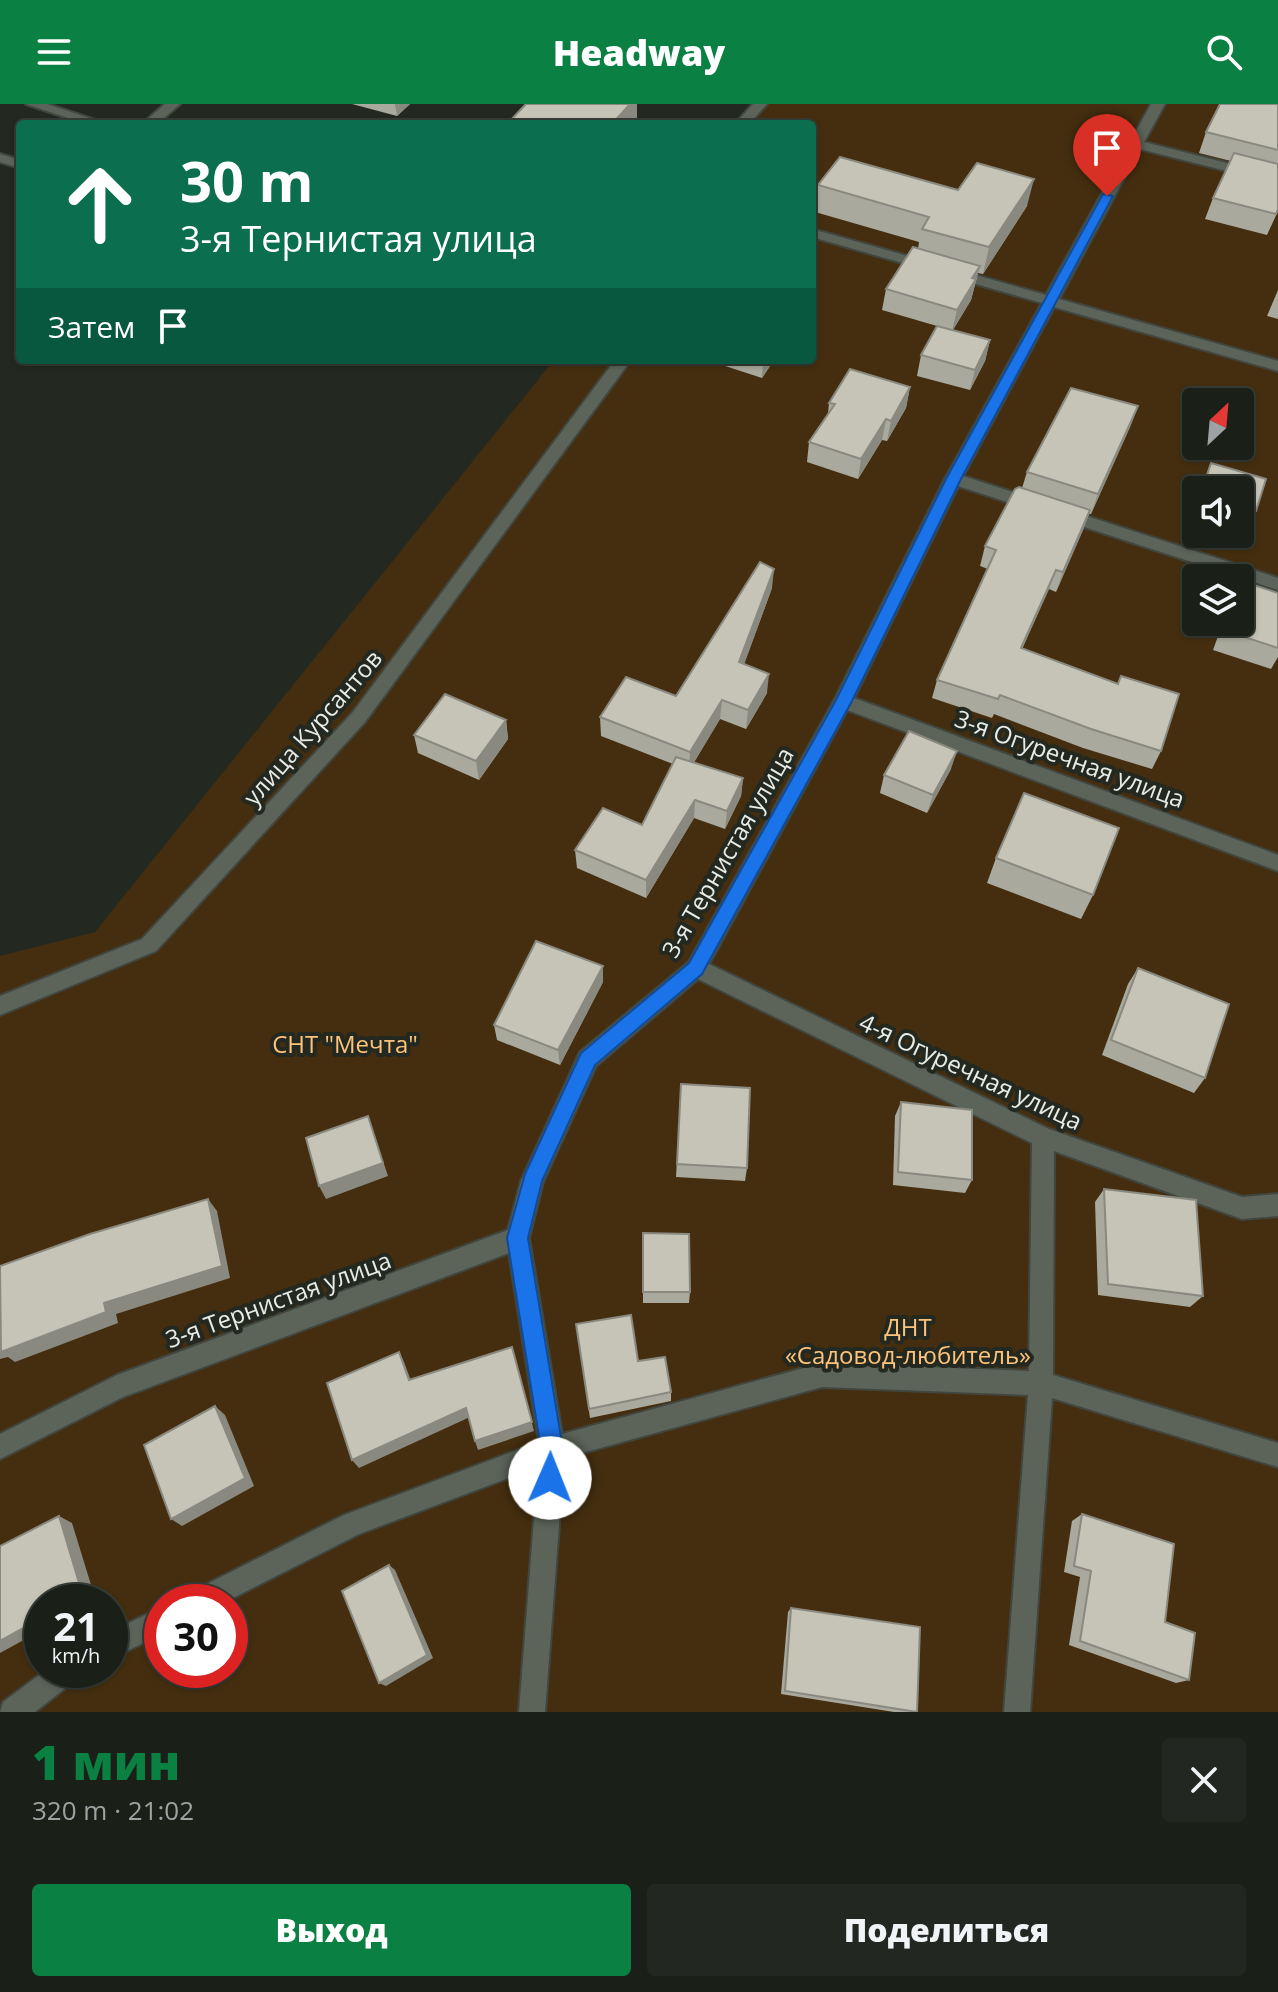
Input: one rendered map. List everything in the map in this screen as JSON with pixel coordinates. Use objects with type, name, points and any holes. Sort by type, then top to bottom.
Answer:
[{"type":"street","points":[[33,104],[87,120]]},
{"type":"street","points":[[154,120],[173,104]]},
{"type":"street","points":[[746,120],[760,104]]},
{"type":"street","name":"3-я Тернистая улица","points":[[0,1447],[117,1387],[518,1238],[532,1181],[588,1059],[696,968],[843,701],[953,479],[1158,104]]},
{"type":"street","points":[[1136,144],[1278,180]]},
{"type":"street","points":[[816,234],[1278,366]]},
{"type":"street","name":"улица Курсантов","points":[[0,1006],[149,945],[359,717],[620,364]]},
{"type":"street","points":[[953,479],[1278,584]]},
{"type":"street","name":"3-я Огуречная улица","points":[[843,701],[1278,863]]},
{"type":"street","name":"4-я Огуречная улица","points":[[696,968],[1043,1137],[1242,1208],[1278,1205]]},
{"type":"street","points":[[1017,1712],[1041,1383],[1043,1137]]},
{"type":"street","points":[[518,1238],[552,1449],[532,1712]]},
{"type":"street","points":[[234,1584],[353,1524],[552,1449],[822,1375],[1041,1383],[1278,1455]]},
{"type":"street","points":[[13,1712],[44,1688]]},
{"type":"green space","name":"ДНТ «Садовод-любитель»","points":[[760,104],[1278,104],[1278,1712],[0,1712],[0,956],[95,932],[551,364],[816,364],[816,120],[746,120]]},
{"type":"building","points":[[526,104],[630,104],[616,120],[511,120]]},
{"type":"building","points":[[1220,104],[1278,104],[1278,150],[1206,132]]},
{"type":"building","points":[[1234,153],[1278,164],[1276,214],[1213,198]]},
{"type":"building","points":[[840,157],[958,190],[977,163],[1034,179],[989,247],[922,229],[929,217],[818,185]]},
{"type":"building","points":[[913,247],[980,266],[972,278],[976,279],[957,310],[886,289]]},
{"type":"building","points":[[937,326],[990,340],[975,370],[921,355]]},
{"type":"building","points":[[850,369],[910,387],[891,421],[886,419],[861,459],[809,442],[835,404],[829,403]]},
{"type":"building","points":[[1071,388],[1138,406],[1098,494],[1027,472]]},
{"type":"building","points":[[1211,463],[1266,479],[1256,511],[1254,476],[1207,476]]},
{"type":"building","points":[[1019,487],[1090,510],[1063,572],[1056,570],[1021,648],[1118,684],[1121,676],[1179,694],[1161,751],[1000,695],[998,699],[937,680],[996,550],[985,546],[1015,489]]},
{"type":"building","points":[[760,562],[774,569],[739,662],[769,674],[748,710],[722,700],[690,752],[600,717],[626,677],[676,696]]},
{"type":"building","points":[[1254,585],[1278,593],[1278,648],[1241,636],[1254,636]]},
{"type":"building","points":[[445,694],[506,720],[476,761],[414,735]]},
{"type":"building","points":[[909,731],[957,751],[933,795],[884,775]]},
{"type":"building","points":[[676,757],[743,778],[727,811],[695,800],[646,880],[575,850],[603,808],[642,825]]},
{"type":"building","points":[[1024,793],[1119,828],[1093,895],[996,858]]},
{"type":"building","points":[[536,941],[603,966],[558,1050],[494,1025]]},
{"type":"building","points":[[1138,968],[1229,1004],[1205,1078],[1111,1040]]},
{"type":"building","points":[[681,1084],[750,1088],[747,1168],[677,1164]]},
{"type":"building","points":[[901,1102],[972,1110],[972,1180],[898,1172]]},
{"type":"building","points":[[368,1116],[383,1163],[319,1186],[306,1138]]},
{"type":"building","points":[[1104,1189],[1196,1200],[1203,1296],[1108,1284]]},
{"type":"building","points":[[208,1199],[222,1266],[104,1303],[106,1312],[1,1352],[0,1266],[90,1234]]},
{"type":"building","points":[[643,1233],[689,1234],[690,1292],[643,1292]]},
{"type":"building","points":[[631,1315],[638,1361],[665,1357],[671,1392],[589,1409],[576,1324]]},
{"type":"building","points":[[512,1347],[532,1422],[475,1441],[466,1408],[352,1460],[327,1383],[399,1352],[409,1380]]},
{"type":"building","points":[[215,1406],[245,1478],[171,1519],[144,1445]]},
{"type":"building","points":[[1082,1514],[1174,1544],[1165,1622],[1195,1633],[1189,1680],[1080,1641],[1091,1571],[1074,1566]]},
{"type":"building","points":[[59,1516],[79,1584],[24,1584],[24,1628],[0,1641],[0,1546]]},
{"type":"building","points":[[389,1565],[427,1655],[379,1683],[342,1591]]},
{"type":"building","points":[[791,1608],[920,1627],[917,1712],[785,1691]]},
{"type":"route","points":[[550,1478],[552,1449],[518,1238],[532,1181],[588,1059],[696,968],[843,701],[953,479],[1107,196]]},
{"type":"park label","name":"СНТ \"Мечта\"","points":[[345,1043]]}]
